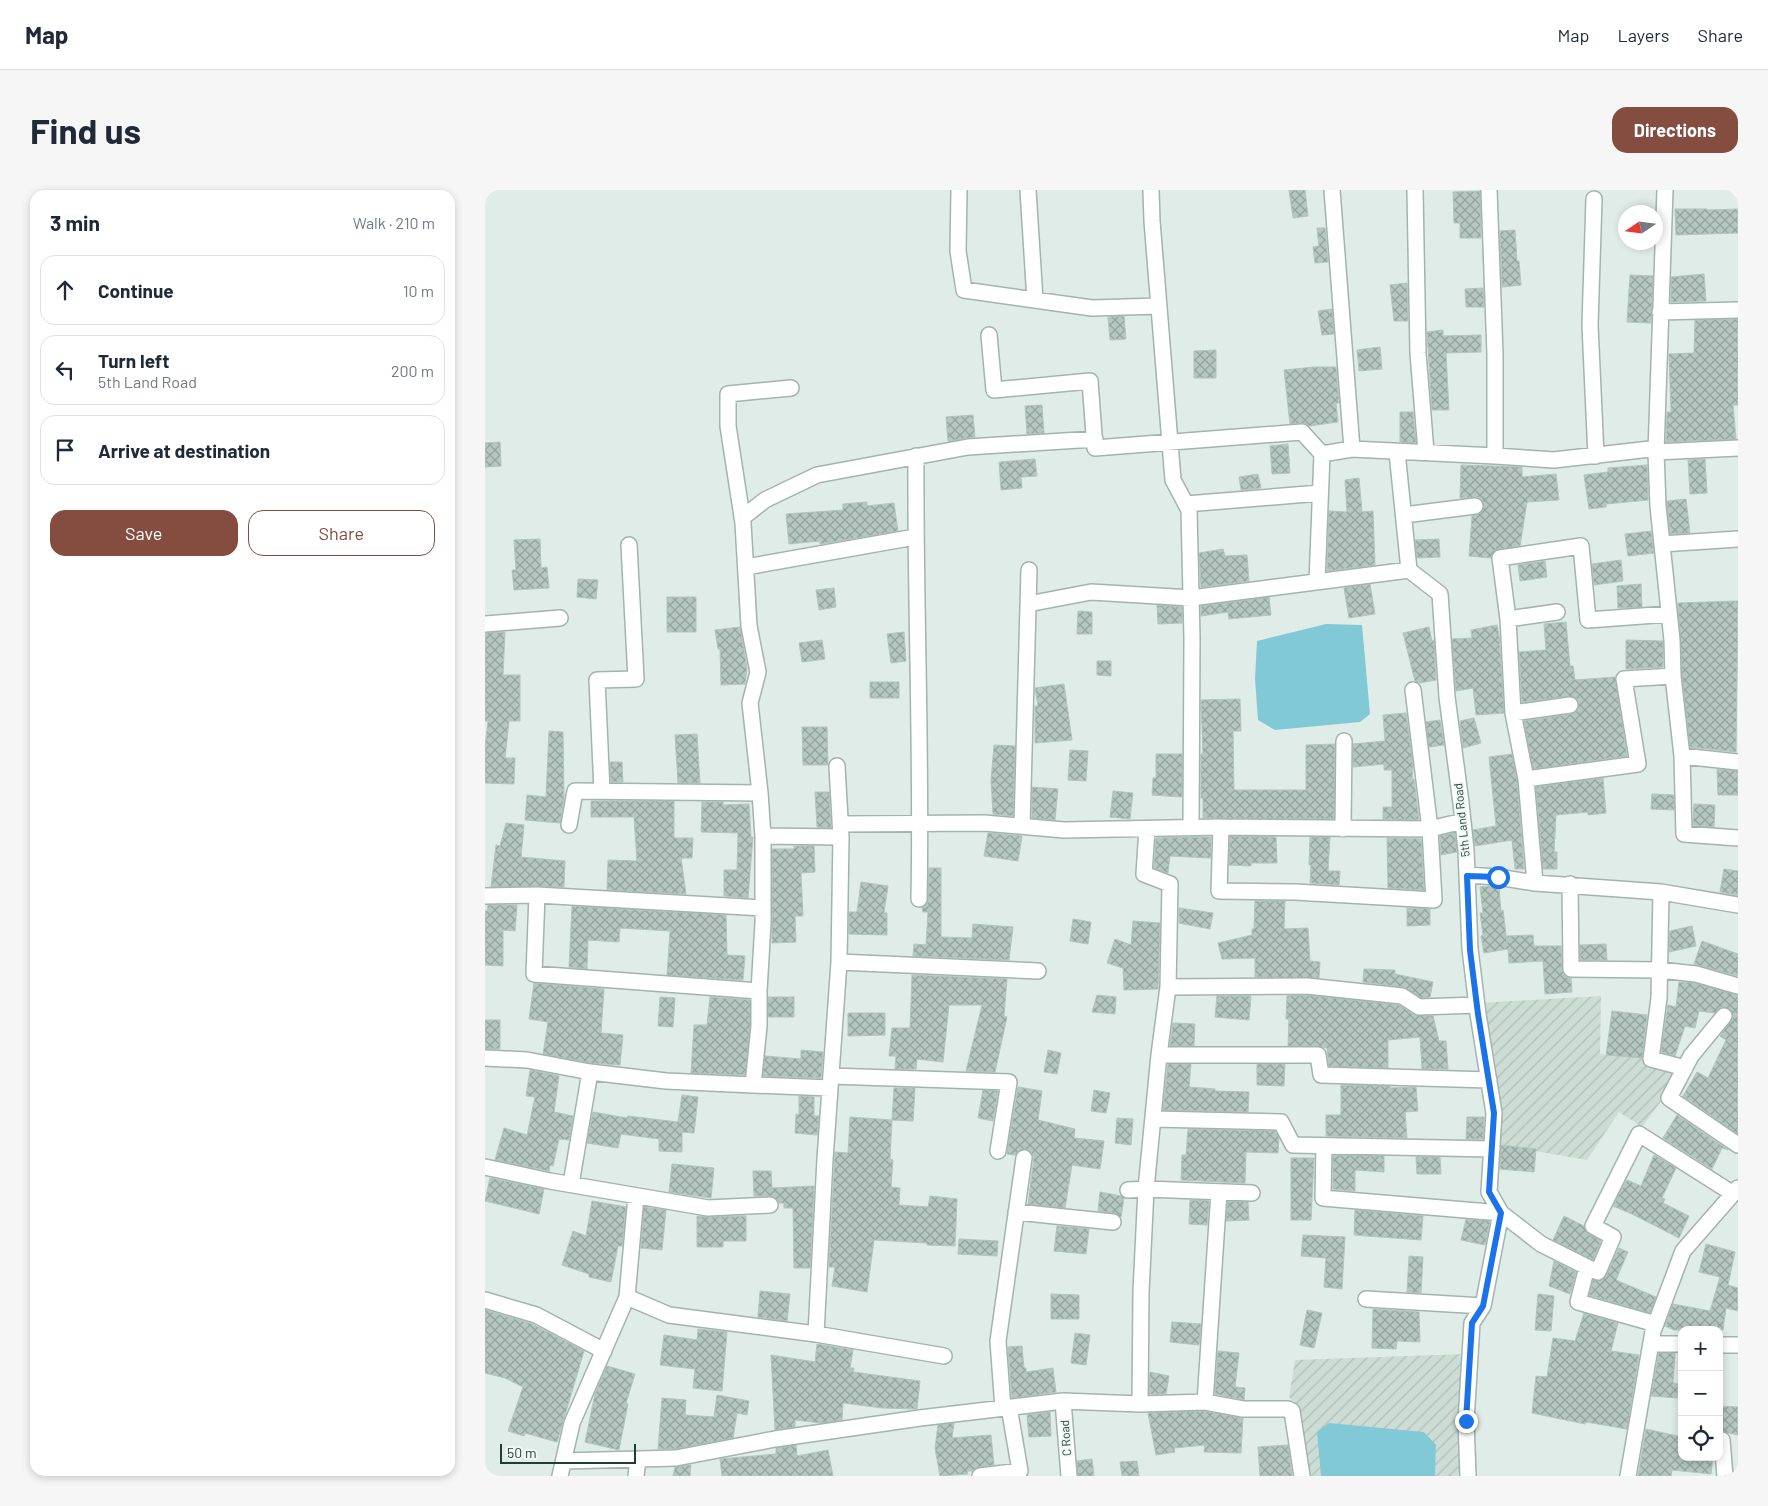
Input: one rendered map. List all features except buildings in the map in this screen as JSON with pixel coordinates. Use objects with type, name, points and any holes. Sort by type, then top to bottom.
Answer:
[{"type":"street","points":[[959,190],[958,251],[964,290],[1092,308],[1159,306]]},
{"type":"street","points":[[1028,190],[1035,300]]},
{"type":"street","points":[[1151,190],[1173,480],[1189,510],[1191,828]]},
{"type":"street","points":[[1332,190],[1352,449]]},
{"type":"street","points":[[1415,190],[1418,353],[1426,452]]},
{"type":"street","points":[[1489,190],[1495,354],[1495,456]]},
{"type":"street","points":[[1665,190],[1656,452],[1658,506],[1682,756],[1684,834],[1738,838]]},
{"type":"street","points":[[1594,199],[1590,325],[1596,456]]},
{"type":"street","points":[[1661,312],[1738,310]]},
{"type":"street","points":[[989,335],[994,390],[1090,381],[1095,448],[1302,432],[1322,454],[1317,582]]},
{"type":"street","points":[[753,1085],[759,1026],[763,908],[763,836],[750,703],[758,672],[749,626],[742,518],[728,426],[728,394],[791,388]]},
{"type":"street","points":[[742,518],[765,500],[817,475],[968,447],[1095,439]]},
{"type":"street","points":[[1322,454],[1352,449],[1555,460],[1650,449],[1656,452],[1738,448]]},
{"type":"street","points":[[1028,604],[1091,592],[1191,598],[1409,570],[1397,452]]},
{"type":"street","points":[[916,456],[915,537],[921,823],[919,899]]},
{"type":"street","points":[[1186,504],[1320,493]]},
{"type":"street","points":[[1404,515],[1475,506]]},
{"type":"street","points":[[746,566],[915,537]]},
{"type":"street","points":[[1662,544],[1738,539]]},
{"type":"street","points":[[602,791],[597,680],[636,678],[629,545]]},
{"type":"street","points":[[1535,883],[1526,779],[1513,713],[1508,619],[1501,558],[1581,546],[1588,620],[1669,614]]},
{"type":"street","points":[[1022,826],[1029,570]]},
{"type":"street","name":"5th Land Road","points":[[1409,570],[1440,594],[1447,697],[1463,821],[1470,950],[1494,1113],[1489,1192],[1501,1213]]},
{"type":"street","points":[[1508,619],[1557,612]]},
{"type":"street","points":[[485,624],[560,618]]},
{"type":"street","points":[[1526,779],[1638,764],[1624,679],[1673,676]]},
{"type":"street","points":[[1221,827],[1219,891],[1295,892],[1434,900],[1430,829],[1413,690]]},
{"type":"street","points":[[1513,713],[1570,705]]},
{"type":"street","points":[[1343,829],[1344,741]]},
{"type":"street","points":[[1682,756],[1738,762]]},
{"type":"street","points":[[816,1334],[839,962],[840,830],[837,766]]},
{"type":"street","points":[[569,826],[575,791],[760,793]]},
{"type":"street","points":[[763,836],[921,823],[984,823],[1064,830],[1221,827],[1430,829],[1463,821]]},
{"type":"street","points":[[1140,1404],[1141,1292],[1146,1189],[1159,1055],[1168,987],[1169,884],[1144,874],[1147,828]]},
{"type":"street","points":[[1467,876],[1498,877],[1535,883],[1661,892],[1738,905]]},
{"type":"street","points":[[1570,884],[1571,969],[1660,970],[1696,974],[1738,986]]},
{"type":"street","points":[[1661,892],[1659,998],[1651,1058],[1685,1068]]},
{"type":"street","points":[[485,896],[537,895],[763,908]]},
{"type":"street","points":[[537,895],[534,974],[759,991]]},
{"type":"street","points":[[839,962],[1039,971]]},
{"type":"street","points":[[1168,987],[1307,986],[1402,996],[1419,1007],[1477,1005]]},
{"type":"street","points":[[1725,1016],[1691,1056],[1669,1098],[1738,1145]]},
{"type":"street","points":[[1159,1055],[1317,1055],[1321,1075],[1489,1080]]},
{"type":"street","points":[[485,1058],[527,1060],[590,1072],[666,1080],[753,1085],[831,1082],[1009,1082],[998,1151]]},
{"type":"street","points":[[571,1184],[590,1072]]},
{"type":"street","points":[[1154,1118],[1281,1122],[1293,1145],[1492,1149]]},
{"type":"street","points":[[1324,1146],[1323,1198],[1501,1213],[1541,1244],[1598,1272],[1613,1236],[1593,1226],[1639,1134],[1735,1190],[1683,1251],[1656,1324],[1651,1344],[1628,1476]]},
{"type":"street","points":[[980,1476],[1021,1470],[1006,1408],[998,1341],[1024,1158]]},
{"type":"street","points":[[485,1167],[708,1208],[770,1205]]},
{"type":"street","points":[[1127,1190],[1252,1193]]},
{"type":"street","points":[[1205,1402],[1219,1192]]},
{"type":"street","points":[[560,1476],[572,1423],[627,1297],[636,1196]]},
{"type":"street","points":[[1016,1212],[1113,1222]]},
{"type":"street","points":[[1467,1476],[1466,1421],[1472,1323],[1483,1306],[1501,1213]]},
{"type":"street","points":[[1587,1267],[1578,1302],[1656,1324]]},
{"type":"street","points":[[627,1297],[669,1314],[816,1334],[944,1356]]},
{"type":"street","points":[[1366,1299],[1483,1306]]},
{"type":"street","points":[[485,1300],[536,1315],[604,1351]]},
{"type":"street","points":[[1651,1344],[1678,1344]]},
{"type":"street","points":[[1723,1345],[1738,1345]]},
{"type":"street","points":[[564,1461],[677,1458],[784,1438],[1063,1401],[1140,1404],[1205,1402],[1243,1409],[1288,1409],[1292,1411],[1302,1476]]},
{"type":"street","name":"C Road","points":[[1063,1401],[1069,1476]]},
{"type":"street","points":[[1723,1440],[1725,1476]]},
{"type":"street","points":[[636,1476],[638,1459]]},
{"type":"shaded area","points":[[1601,996],[1600,1054],[1641,1058],[1675,1072],[1662,1100],[1642,1127],[1619,1112],[1587,1160],[1501,1145],[1500,1111],[1480,1003]]},
{"type":"shaded area","points":[[1465,1354],[1461,1476],[1295,1476],[1301,1409],[1289,1397],[1295,1360]]},
{"type":"water","points":[[1326,624],[1362,625],[1370,714],[1360,722],[1275,730],[1258,720],[1255,679],[1257,641]]},
{"type":"water","points":[[1329,1423],[1424,1432],[1436,1445],[1435,1476],[1321,1476],[1317,1432]]},
{"type":"route","points":[[1466,1421],[1472,1323],[1483,1306],[1501,1213],[1489,1192],[1494,1113],[1470,950],[1467,876],[1498,877]]}]
